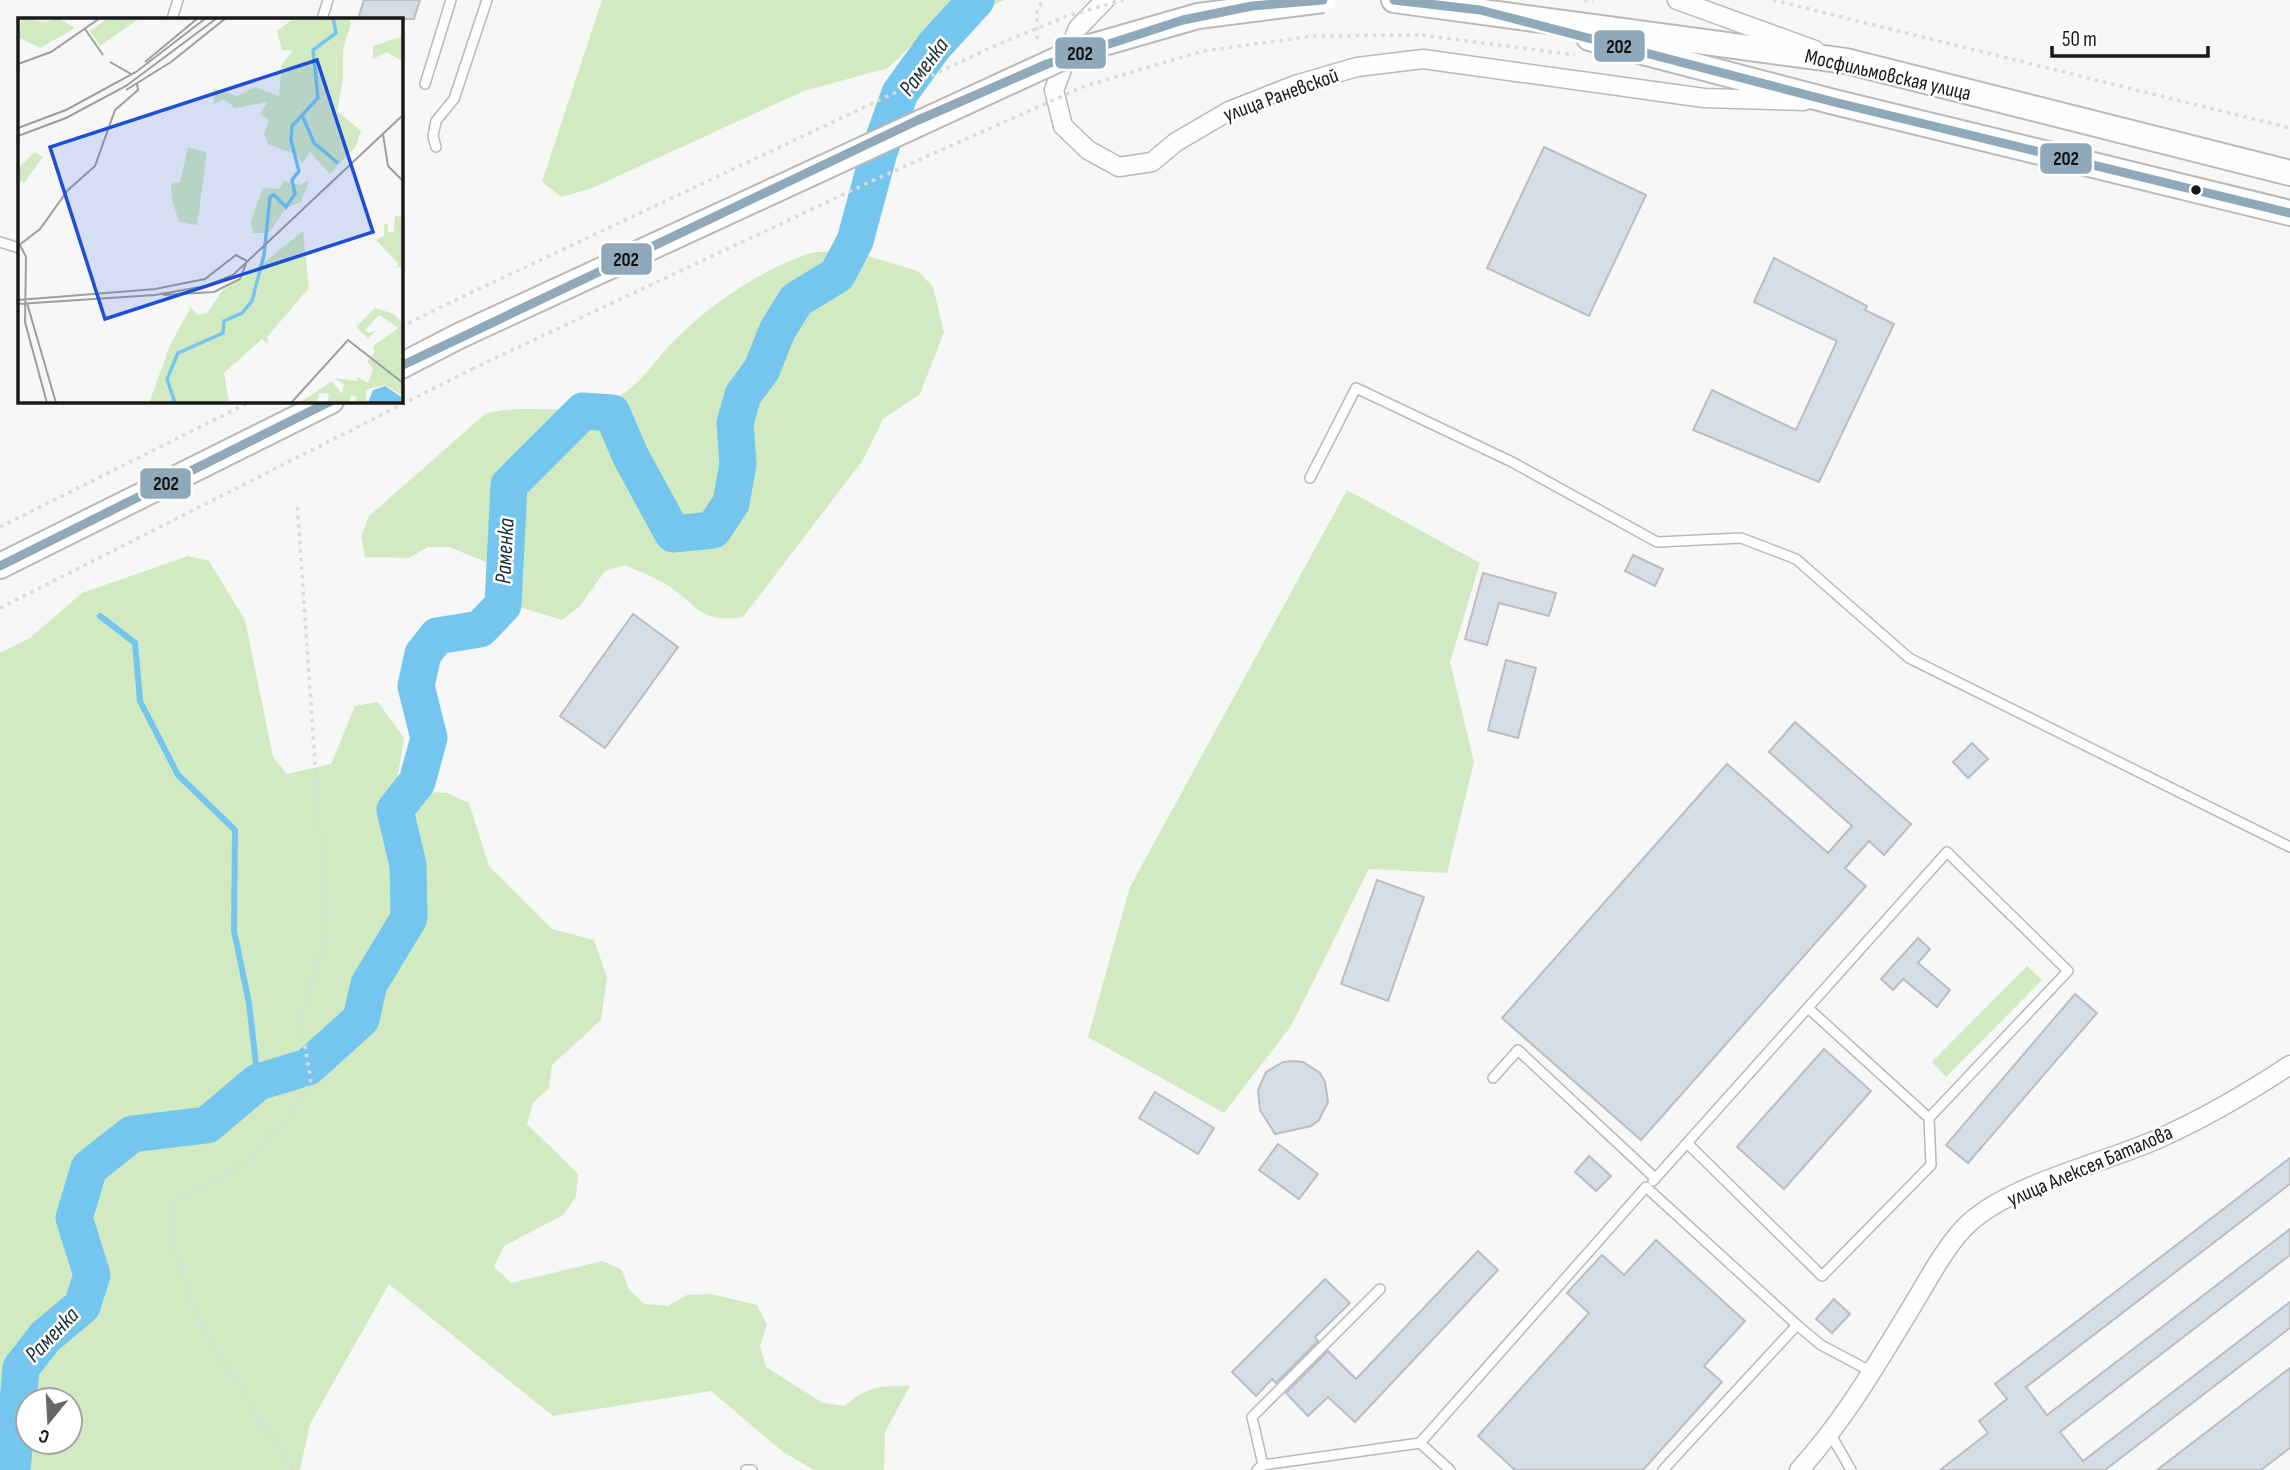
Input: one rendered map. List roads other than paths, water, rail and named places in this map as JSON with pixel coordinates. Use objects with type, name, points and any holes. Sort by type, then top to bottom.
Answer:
[{"type":"street","name":"улица Раневской","points":[[1105,0],[1078,28],[1054,90],[1063,126],[1088,150],[1119,167],[1153,162],[1177,142],[1229,111],[1295,85],[1357,68],[1423,59],[1704,98],[1834,102]]},
{"type":"street","points":[[402,365],[459,336],[862,147],[1076,51],[1198,16],[1323,0]]},
{"type":"street","name":"Мосфильмовская улица","points":[[1394,0],[1427,2],[1846,61],[2290,173]]},
{"type":"street","points":[[1677,0],[1846,61]]},
{"type":"street","name":"Мосфильмовская улица","points":[[1480,10],[1834,102],[2290,213]]},
{"type":"street","points":[[0,566],[329,402]]},
{"type":"street","name":"улица Алексея Баталова","points":[[1799,1470],[1831,1435],[1941,1258],[1964,1227],[1989,1209],[2042,1182],[2160,1139],[2255,1088],[2290,1065]]},
{"type":"lane","points":[[172,18],[178,0]]},
{"type":"lane","points":[[322,18],[328,0]]},
{"type":"lane","points":[[425,84],[451,0]]},
{"type":"lane","points":[[436,147],[433,136],[436,121],[454,99],[487,0]]},
{"type":"lane","points":[[0,242],[18,248]]},
{"type":"lane","points":[[1310,478],[1356,388],[1512,462],[1657,542],[1741,538],[1797,559],[1909,658],[2290,847]]},
{"type":"lane","points":[[1380,1289],[1252,1417],[1260,1467],[1420,1443],[1947,852],[2068,971],[1929,1118]]},
{"type":"lane","points":[[1687,1143],[1822,1276],[1931,1165],[1929,1118],[1808,1008]]},
{"type":"lane","points":[[1493,1078],[1518,1050],[1656,1178]]},
{"type":"lane","points":[[1646,1188],[1797,1325],[1822,1345],[1871,1373]]},
{"type":"lane","points":[[1663,1470],[1797,1325]]},
{"type":"lane","points":[[1831,1435],[1851,1470]]},
{"type":"lane","points":[[1420,1443],[1450,1470]]},
{"type":"lane","points":[[746,1470],[752,1470]]},
{"type":"waterway","name":"Раменка","points":[[12,1470],[21,1368],[45,1337],[82,1306],[92,1275],[74,1218],[89,1168],[132,1134],[207,1125],[258,1082],[308,1067],[361,1019],[369,984],[409,918],[408,865],[395,810],[417,782],[429,738],[416,686],[423,654],[437,636],[480,629],[503,605],[509,485],[583,411],[612,413],[631,457],[673,534],[713,530],[731,503],[738,464],[735,423],[743,395],[762,369],[777,331],[796,300],[837,275],[855,241],[879,152],[900,93],[934,46],[976,0]]},
{"type":"waterway","points":[[100,616],[135,643],[140,701],[178,775],[235,830],[234,931],[249,1003],[258,1082]]}]
